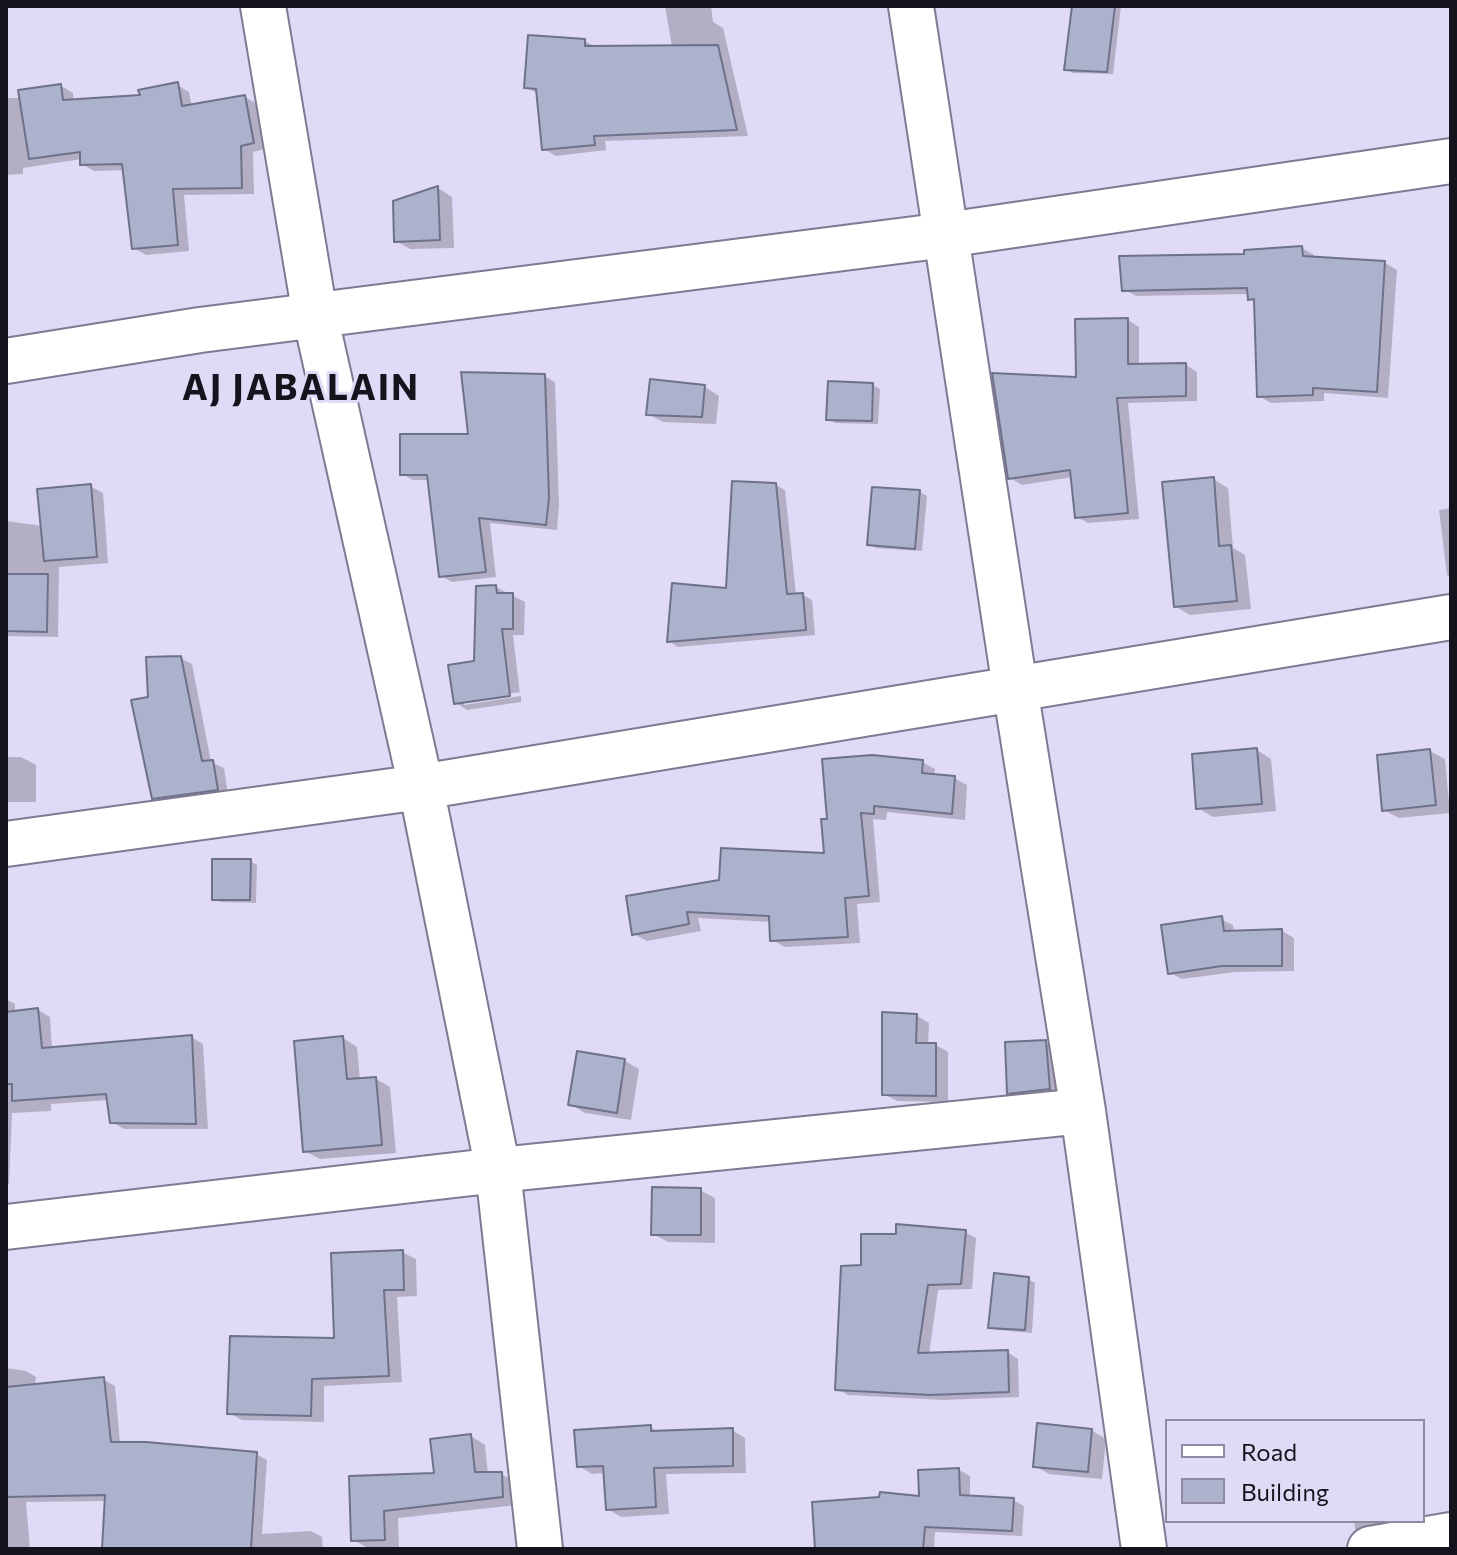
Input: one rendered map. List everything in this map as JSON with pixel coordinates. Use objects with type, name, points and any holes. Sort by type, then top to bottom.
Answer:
[{"type":"street","points":[[263,6],[315,315],[421,787],[498,1170],[540,1549]]},
{"type":"street","points":[[911,6],[1083,1111],[1144,1549]]},
{"type":"street","points":[[6,361],[200,330],[946,235],[1451,161]]},
{"type":"street","points":[[6,844],[421,787],[1451,617]]},
{"type":"street","points":[[6,1227],[498,1170],[1083,1111]]},
{"type":"street","points":[[1370,1549],[1451,1535]]},
{"type":"building","points":[[1072,6],[1115,6],[1107,72],[1064,70]]},
{"type":"building","points":[[528,35],[585,39],[585,46],[718,45],[737,130],[594,136],[595,145],[542,150],[536,89],[524,88]]},
{"type":"building","points":[[178,82],[182,106],[245,95],[254,143],[241,146],[242,188],[173,189],[178,245],[132,249],[122,164],[80,165],[80,152],[29,159],[18,90],[61,84],[63,100],[140,95],[138,90]]},
{"type":"building","points":[[438,186],[440,240],[394,242],[393,201]]},
{"type":"building","points":[[1302,246],[1303,256],[1385,261],[1377,392],[1313,388],[1313,395],[1257,397],[1254,299],[1248,300],[1247,288],[1122,291],[1119,256],[1244,254],[1244,250]]},
{"type":"building","points":[[1128,318],[1128,364],[1186,363],[1186,396],[1117,398],[1128,513],[1075,518],[1070,470],[1008,479],[992,373],[1076,377],[1075,319]]},
{"type":"building","points":[[461,372],[545,374],[549,498],[546,525],[479,518],[486,572],[439,577],[427,475],[400,475],[400,434],[468,434]]},
{"type":"building","points":[[650,379],[705,385],[702,417],[646,415]]},
{"type":"building","points":[[828,381],[873,383],[872,421],[826,420]]},
{"type":"building","points":[[1214,477],[1219,546],[1231,545],[1237,601],[1174,607],[1162,482]]},
{"type":"building","points":[[732,481],[776,483],[787,594],[803,593],[806,630],[667,642],[672,583],[726,588]]},
{"type":"building","points":[[91,484],[97,557],[44,561],[37,489]]},
{"type":"building","points":[[872,487],[920,490],[915,549],[867,545]]},
{"type":"building","points":[[6,574],[48,574],[47,632],[6,631]]},
{"type":"building","points":[[496,585],[497,593],[513,593],[513,629],[502,629],[510,696],[454,704],[448,665],[474,661],[476,586]]},
{"type":"building","points":[[181,656],[202,761],[213,760],[218,790],[152,799],[131,700],[148,697],[146,657]]},
{"type":"building","points":[[1257,748],[1262,804],[1196,809],[1192,754]]},
{"type":"building","points":[[1430,749],[1436,805],[1382,811],[1377,755]]},
{"type":"building","points":[[872,755],[923,760],[922,773],[955,776],[952,814],[874,806],[874,814],[861,813],[869,896],[845,898],[848,937],[770,941],[769,916],[687,912],[689,924],[632,935],[626,896],[719,880],[721,848],[824,853],[821,819],[827,819],[822,759]]},
{"type":"building","points":[[212,859],[251,859],[250,900],[212,900]]},
{"type":"building","points":[[1222,916],[1224,931],[1282,929],[1282,966],[1222,966],[1168,974],[1161,925]]},
{"type":"building","points":[[38,1008],[42,1048],[192,1035],[196,1124],[110,1123],[106,1094],[12,1101],[12,1084],[6,1084],[6,1012]]},
{"type":"building","points":[[882,1012],[917,1014],[916,1043],[936,1043],[936,1096],[882,1095]]},
{"type":"building","points":[[343,1036],[347,1079],[376,1077],[382,1145],[303,1152],[294,1041]]},
{"type":"building","points":[[1046,1040],[1050,1089],[1007,1094],[1005,1042]]},
{"type":"building","points":[[577,1051],[625,1059],[617,1113],[568,1105]]},
{"type":"building","points":[[652,1187],[701,1188],[701,1235],[651,1235]]},
{"type":"building","points":[[896,1224],[966,1230],[961,1284],[928,1285],[918,1353],[1008,1350],[1009,1392],[931,1395],[835,1390],[841,1266],[861,1265],[861,1234],[896,1234]]},
{"type":"building","points":[[403,1250],[404,1290],[384,1290],[389,1376],[312,1379],[311,1416],[227,1414],[230,1336],[334,1338],[331,1253]]},
{"type":"building","points":[[994,1273],[1029,1277],[1025,1330],[988,1328]]},
{"type":"building","points":[[104,1377],[111,1442],[257,1452],[251,1549],[102,1549],[105,1495],[6,1497],[6,1387]]},
{"type":"building","points":[[1037,1423],[1092,1429],[1088,1472],[1033,1467]]},
{"type":"building","points":[[651,1425],[651,1431],[733,1428],[733,1466],[654,1468],[656,1507],[606,1510],[603,1466],[577,1467],[574,1430]]},
{"type":"building","points":[[471,1434],[475,1472],[502,1472],[503,1497],[384,1511],[385,1540],[351,1541],[349,1476],[434,1473],[430,1439]]},
{"type":"building","points":[[959,1468],[960,1495],[1014,1498],[1012,1531],[925,1527],[923,1549],[815,1549],[812,1502],[879,1497],[880,1492],[919,1496],[918,1470]]},
{"type":"district","name":"AJ JABALAIN","points":[[301,388]]}]
